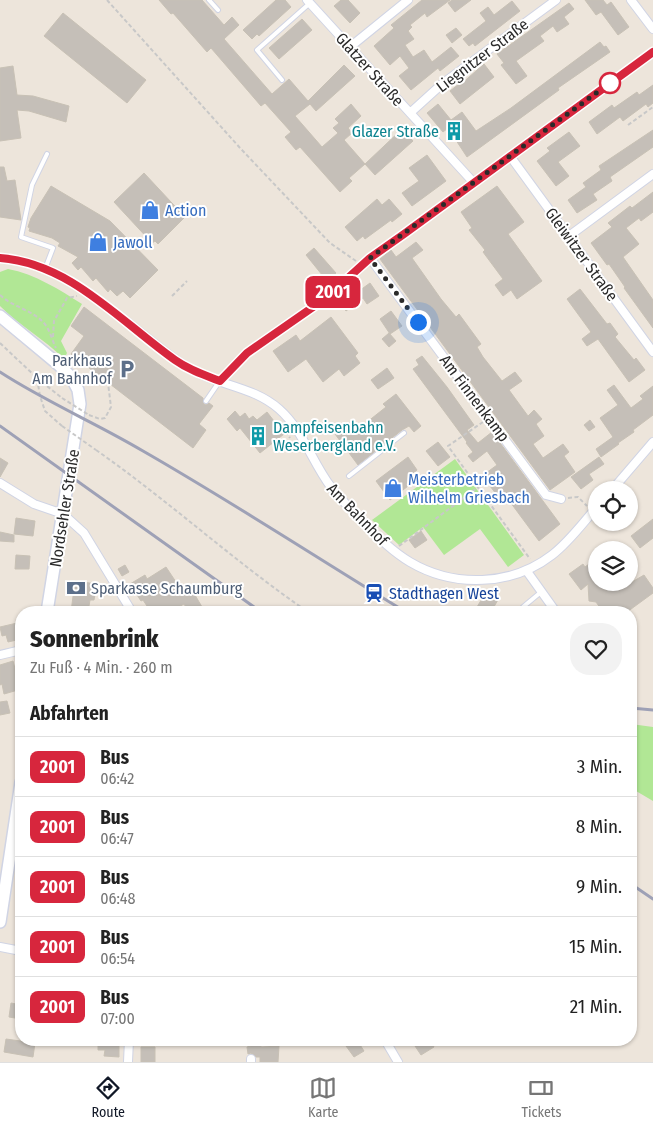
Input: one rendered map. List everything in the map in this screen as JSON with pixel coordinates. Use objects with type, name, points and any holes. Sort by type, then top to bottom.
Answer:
[{"type":"main road","name":"Nordsehler Straße","points":[[0,316],[60,365],[71,377],[78,390],[80,404],[48,606]]},
{"type":"main road","points":[[0,922],[5,860],[15,811]]},
{"type":"street","points":[[350,47],[408,0]]},
{"type":"street","name":"Liegnitzer Straße","points":[[410,113],[442,84],[556,0]]},
{"type":"street","points":[[631,0],[653,29]]},
{"type":"street","name":"Glatzer Straße","points":[[309,2],[474,183]]},
{"type":"street","points":[[220,381],[247,353],[326,298],[370,258],[653,52]]},
{"type":"street","name":"Gleiwitzer Straße","points":[[510,156],[653,352]]},
{"type":"street","points":[[569,236],[653,174]]},
{"type":"street","name":"Am Bahnhof","points":[[0,258],[25,262],[67,279],[90,294],[176,360],[197,373],[249,390],[265,398],[280,410],[300,435],[321,474],[341,500],[393,550],[409,562],[427,571],[460,580],[497,578],[526,570],[553,555],[588,518]]},
{"type":"street","name":"Am Finnenkamp","points":[[370,258],[546,495],[561,499]]},
{"type":"street","points":[[620,481],[653,442]]},
{"type":"street","points":[[0,484],[34,504],[64,514],[84,533],[128,606]]},
{"type":"street","points":[[526,570],[552,606]]},
{"type":"street","points":[[0,655],[15,651]]},
{"type":"street","points":[[0,946],[15,950]]},
{"type":"street","points":[[128,1062],[129,1046]]},
{"type":"street","points":[[389,1046],[398,1062]]},
{"type":"lane","points":[[209,0],[218,10]]},
{"type":"lane","points":[[282,80],[257,50],[309,2]]},
{"type":"lane","points":[[45,269],[54,248],[21,237],[32,185],[47,154]]},
{"type":"lane","points":[[206,401],[220,381]]},
{"type":"lane","points":[[348,476],[404,433]]},
{"type":"lane","points":[[524,606],[541,592]]},
{"type":"path","points":[[107,0],[241,149],[330,243],[354,258],[361,266]]},
{"type":"path","points":[[628,125],[653,107]]},
{"type":"path","points":[[172,296],[187,281]]},
{"type":"path","points":[[52,338],[54,321],[67,298],[90,294]]},
{"type":"path","points":[[0,296],[31,313],[44,324],[55,347],[60,352]]},
{"type":"path","points":[[0,342],[62,398],[89,415],[100,419],[105,418],[111,407],[108,383]]},
{"type":"path","points":[[38,378],[40,396],[45,411],[62,426],[123,468],[235,558],[300,606]]},
{"type":"path","points":[[489,417],[448,446],[535,566]]},
{"type":"path","points":[[393,550],[477,488]]},
{"type":"path","points":[[561,499],[578,496],[588,504]]},
{"type":"green space","points":[[8,269],[37,279],[82,304],[61,341],[67,353],[64,359],[0,306],[0,272]]},
{"type":"green space","points":[[455,459],[524,555],[508,567],[480,529],[444,555],[423,527],[399,545],[372,520]]},
{"type":"green space","points":[[637,725],[653,727],[653,801],[637,792]]},
{"type":"building","points":[[159,0],[202,0],[224,25],[232,17],[239,25],[224,39],[272,94],[289,79],[308,101],[344,65],[355,76],[316,111],[310,104],[295,116],[322,147],[338,133],[333,128],[339,123],[335,119],[351,104],[361,116],[348,128],[352,133],[344,140],[365,164],[349,178],[352,181],[340,192],[300,147],[296,150],[285,137],[291,132],[265,103],[261,106],[211,48],[207,52]]},
{"type":"building","points":[[276,0],[285,0],[291,7],[259,36],[257,34],[252,39],[243,30]]},
{"type":"building","points":[[341,0],[348,0],[360,13],[350,23],[334,6]]},
{"type":"building","points":[[422,0],[450,0],[427,17],[425,13],[410,25],[412,27],[408,31],[414,39],[405,45],[413,57],[424,50],[432,62],[451,47],[459,56],[440,71],[438,68],[411,90],[399,76],[409,68],[400,56],[390,65],[374,46],[394,28],[391,25]]},
{"type":"building","points":[[452,0],[471,0],[455,12],[448,3]]},
{"type":"building","points":[[585,0],[603,0],[607,5],[611,2],[629,27],[618,35],[601,12],[596,15]]},
{"type":"building","points":[[512,1],[520,11],[475,46],[473,43],[469,46],[463,39],[486,21],[480,13],[488,7],[494,15]]},
{"type":"building","points":[[569,3],[574,9],[564,17],[569,24],[557,32],[553,26],[540,36],[544,41],[516,61],[527,76],[516,84],[501,65],[504,63],[497,54]]},
{"type":"building","points":[[63,13],[146,80],[127,103],[44,36]]},
{"type":"building","points":[[302,19],[312,30],[279,59],[269,48]]},
{"type":"building","points":[[456,28],[462,35],[452,43],[446,35]]},
{"type":"building","points":[[600,42],[610,52],[558,88],[559,90],[467,157],[448,128],[443,132],[427,113],[438,104],[451,120],[462,112],[476,131],[511,108]]},
{"type":"building","points":[[484,64],[494,77],[460,104],[450,91],[460,85]]},
{"type":"building","points":[[13,66],[17,95],[33,96],[69,106],[66,122],[29,111],[17,110],[21,138],[0,141],[0,68]]},
{"type":"building","points":[[653,85],[653,103],[648,107],[646,104],[623,121],[620,117],[597,134],[589,122],[612,105],[614,108],[637,92],[639,95]]},
{"type":"building","points":[[402,129],[413,141],[375,175],[365,164]]},
{"type":"building","points":[[653,130],[653,147],[610,177],[612,181],[593,194],[597,200],[577,213],[568,200],[586,187],[583,183],[601,170],[599,166]]},
{"type":"building","points":[[569,132],[580,146],[558,162],[569,176],[556,186],[537,161],[550,151],[547,148]]},
{"type":"building","points":[[427,155],[446,181],[412,206],[402,193],[419,181],[409,168]]},
{"type":"building","points":[[0,167],[4,167],[7,181],[15,180],[21,220],[0,217]]},
{"type":"building","name":"Action","points":[[144,173],[185,217],[158,244],[155,241],[152,243],[114,202]]},
{"type":"building","name":"Jawoll","points":[[51,186],[110,221],[158,270],[130,298],[123,291],[117,296],[110,289],[108,292],[96,278],[93,281],[81,267],[78,270],[72,263],[78,257],[58,246],[60,243],[52,238],[29,231],[30,228],[28,227],[31,218]]},
{"type":"building","points":[[497,186],[524,222],[508,234],[542,281],[517,299],[511,290],[503,296],[495,285],[503,279],[483,252],[485,250],[469,230],[472,228],[461,212]]},
{"type":"building","points":[[653,192],[653,212],[641,221],[639,218],[626,228],[639,244],[623,257],[653,300],[653,328],[609,264],[607,265],[591,243],[612,227],[608,223],[630,206],[632,208]]},
{"type":"building","points":[[377,199],[382,205],[389,199],[402,214],[365,239],[363,236],[357,241],[345,227]]},
{"type":"building","points":[[416,242],[423,250],[412,258],[441,299],[456,317],[459,314],[481,344],[477,347],[483,357],[502,381],[515,372],[522,381],[509,390],[528,416],[534,410],[542,419],[536,424],[544,436],[533,444],[543,458],[563,444],[569,452],[564,456],[575,472],[550,490],[380,259],[391,250],[396,257]]},
{"type":"building","points":[[314,248],[336,273],[327,281],[306,255]]},
{"type":"building","points":[[370,283],[379,296],[367,304],[363,298],[346,311],[341,304]]},
{"type":"building","points":[[580,289],[607,324],[610,323],[618,334],[615,337],[645,370],[629,382],[598,339],[587,346],[582,339],[591,332],[567,299]]},
{"type":"building","name":"Parkhaus Am Bahnhof","points":[[84,307],[203,398],[204,404],[209,403],[213,406],[199,424],[206,430],[193,448],[71,354],[84,336],[71,326]]},
{"type":"building","points":[[391,311],[402,326],[390,334],[380,319]]},
{"type":"building","points":[[331,317],[358,353],[355,356],[360,363],[344,376],[339,369],[323,382],[306,359],[288,372],[273,351],[296,335],[300,341]]},
{"type":"building","points":[[389,333],[396,341],[389,347],[382,339]]},
{"type":"building","points":[[422,356],[474,425],[467,430],[478,443],[492,432],[560,524],[539,541],[502,491],[497,495],[482,476],[497,465],[487,451],[473,462],[468,456],[473,452],[467,442],[413,369],[419,365],[416,360]]},
{"type":"building","points":[[387,368],[394,378],[378,389],[371,380]]},
{"type":"building","points":[[614,385],[631,408],[643,399],[640,396],[653,386],[653,415],[601,457],[596,449],[613,437],[600,418],[618,405],[607,390]]},
{"type":"building","points":[[396,394],[421,426],[414,432],[409,426],[402,430],[358,465],[335,434],[351,422],[357,430],[386,407],[383,404]]},
{"type":"building","name":"Dampfeisenbahn Weserbergland e.V.","points":[[235,411],[240,417],[245,413],[249,419],[253,416],[257,420],[267,412],[284,434],[260,453],[240,428],[237,431],[227,419]]},
{"type":"building","points":[[590,420],[595,427],[589,431],[584,425]]},
{"type":"building","points":[[438,442],[450,457],[438,466],[426,451]]},
{"type":"building","points":[[408,457],[417,470],[408,477],[412,483],[390,500],[376,481]]},
{"type":"building","points":[[599,457],[604,464],[589,474],[593,480],[588,481],[588,484],[581,489],[571,477]]},
{"type":"building","points":[[0,458],[8,463],[0,477]]},
{"type":"building","points":[[16,518],[35,521],[33,536],[14,534]]},
{"type":"building","points":[[653,519],[653,538],[640,548],[638,541],[635,541],[631,536]]},
{"type":"building","points":[[421,531],[427,540],[415,548],[409,540]]},
{"type":"building","points":[[0,532],[14,535],[14,542],[0,541]]},
{"type":"building","points":[[16,555],[30,556],[29,569],[15,569]]},
{"type":"building","points":[[583,564],[585,567],[588,565],[588,584],[581,590],[569,574]]},
{"type":"building","points":[[125,565],[129,572],[122,576],[118,569]]},
{"type":"building","points":[[166,567],[180,588],[184,586],[188,593],[192,590],[201,606],[185,606],[184,604],[180,606],[147,606],[143,600],[141,601],[130,584],[145,575],[147,579]]},
{"type":"building","points":[[644,575],[653,588],[653,593],[635,606],[599,606],[596,602],[589,601],[588,591],[638,591],[638,578]]},
{"type":"building","points":[[75,581],[97,584],[94,600],[90,600],[89,606],[72,606]]},
{"type":"building","points":[[492,594],[499,598],[494,606],[478,606],[483,597],[488,601]]},
{"type":"building","points":[[15,623],[15,640],[8,642],[6,635],[2,636],[0,627]]},
{"type":"building","points":[[13,661],[15,691],[4,694],[2,684],[0,685],[0,665]]},
{"type":"building","points":[[7,701],[10,713],[0,715],[0,702]]},
{"type":"building","points":[[11,1003],[15,1004],[15,1018],[9,1017]]},
{"type":"building","points":[[6,1039],[15,1040],[15,1046],[35,1046],[33,1057],[4,1052]]},
{"type":"building","points":[[98,1046],[119,1046],[119,1057],[104,1056],[105,1050],[98,1050]]},
{"type":"building","points":[[279,1046],[278,1062],[260,1062],[260,1057],[256,1057],[251,1053],[248,1054],[247,1047]]},
{"type":"building","points":[[346,1046],[361,1046],[364,1051],[354,1057]]},
{"type":"building","points":[[415,1046],[433,1046],[434,1047],[421,1055]]},
{"type":"building","points":[[141,1047],[155,1047],[155,1062],[141,1062]]},
{"type":"railway","points":[[0,372],[176,470],[396,606]]},
{"type":"railway","points":[[0,426],[253,606]]},
{"type":"railway","points":[[637,709],[653,710]]},
{"type":"railway","points":[[637,888],[653,899]]},
{"type":"bus line","name":"2001","points":[[0,258],[25,262],[67,279],[90,294],[176,360],[197,373],[220,381],[247,353],[326,298],[383,248],[653,52]]},
{"type":"place","name":"Glazer Straße","points":[[454,131]]},
{"type":"place","name":"Action","points":[[150,210]]},
{"type":"place","name":"Jawoll","points":[[98,242]]},
{"type":"place","name":"Parkhaus Am Bahnhof","points":[[127,369]]},
{"type":"place","name":"Dampfeisenbahn Weserbergland e.V.","points":[[258,436]]},
{"type":"place","name":"Meisterbetrieb Wilhelm Griesbach","points":[[393,488]]},
{"type":"place","name":"Sparkasse Schaumburg","points":[[76,588]]},
{"type":"place","name":"Stadthagen West","points":[[374,593]]},
{"type":"route","points":[[418,322],[370,258],[610,83]]}]
